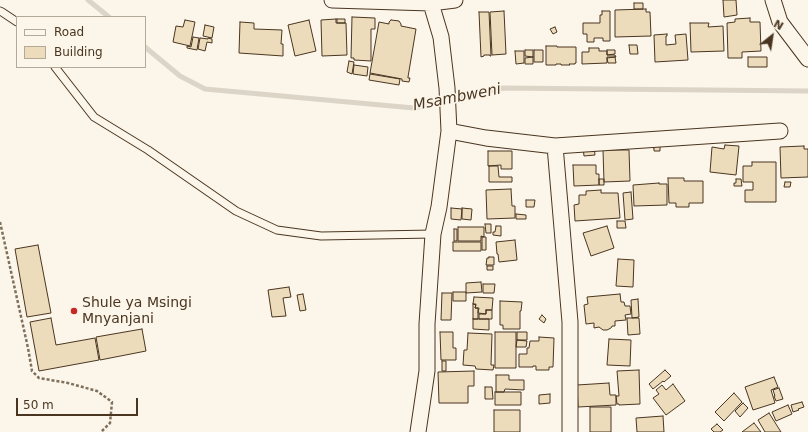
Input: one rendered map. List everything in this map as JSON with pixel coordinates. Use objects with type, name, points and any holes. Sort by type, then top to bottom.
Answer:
[{"type":"street","points":[[332,0],[431,2],[455,0]]},
{"type":"street","points":[[773,0],[780,22],[808,59]]},
{"type":"street","points":[[418,432],[427,371],[427,324],[433,234],[440,208],[449,131],[447,88],[440,38],[431,2]]},
{"type":"street","points":[[449,131],[486,138],[555,146],[780,131]]},
{"type":"street","points":[[555,146],[570,322],[570,432]]},
{"type":"lane","points":[[0,11],[16,21]]},
{"type":"lane","points":[[56,68],[94,117],[148,150],[236,211],[277,230],[321,236],[433,234]]},
{"type":"path","points":[[0,222],[32,372],[39,378],[68,382],[97,391],[112,402],[110,423],[101,432]]},
{"type":"building","points":[[723,0],[736,0],[737,15],[724,17]]},
{"type":"building","points":[[634,3],[643,3],[643,9],[634,9]]},
{"type":"building","points":[[646,9],[646,12],[650,12],[651,36],[615,37],[615,10]]},
{"type":"building","points":[[504,11],[506,54],[492,55],[490,12]]},
{"type":"building","points":[[602,11],[610,11],[610,41],[603,41],[603,38],[594,38],[594,42],[587,42],[587,34],[583,34],[583,23],[600,23],[600,15],[602,15]]},
{"type":"building","points":[[479,12],[489,12],[491,56],[484,55],[481,57]]},
{"type":"building","points":[[352,17],[375,18],[375,29],[371,29],[371,61],[354,60],[354,58],[351,58]]},
{"type":"building","points":[[750,18],[750,22],[760,22],[761,51],[742,52],[742,58],[728,58],[727,23],[735,22],[735,19]]},
{"type":"building","points":[[336,19],[336,23],[346,23],[347,55],[322,56],[321,20]]},
{"type":"building","points":[[337,19],[345,19],[345,23],[337,23]]},
{"type":"building","points":[[185,20],[195,22],[190,46],[173,42],[176,26],[183,27]]},
{"type":"building","points":[[309,20],[316,51],[295,56],[288,25]]},
{"type":"building","points":[[391,20],[399,21],[401,26],[416,29],[408,77],[410,78],[409,82],[402,81],[402,79],[370,73],[379,22],[389,24]]},
{"type":"building","points":[[240,22],[254,23],[254,29],[282,30],[281,44],[283,44],[283,56],[239,53]]},
{"type":"building","points":[[690,23],[709,23],[708,27],[723,26],[724,51],[691,52]]},
{"type":"building","points":[[205,25],[214,27],[212,38],[203,36]]},
{"type":"building","points":[[555,27],[557,32],[553,34],[550,29]]},
{"type":"building","points":[[667,34],[666,45],[676,44],[675,35],[686,34],[688,60],[655,62],[654,35]]},
{"type":"building","points":[[193,37],[199,38],[197,50],[187,48],[187,46],[191,47]]},
{"type":"building","points":[[200,38],[212,39],[212,43],[207,42],[205,51],[198,49]]},
{"type":"building","points":[[629,45],[637,45],[638,54],[630,54]]},
{"type":"building","points":[[546,46],[576,47],[576,63],[569,64],[570,65],[546,65]]},
{"type":"building","points":[[589,48],[599,48],[599,51],[607,51],[607,55],[615,55],[616,57],[607,57],[607,63],[582,64],[582,52],[589,52]]},
{"type":"building","points":[[525,50],[533,50],[533,57],[525,56]]},
{"type":"building","points":[[534,50],[543,50],[543,62],[534,62]]},
{"type":"building","points":[[607,50],[615,50],[615,54],[607,55]]},
{"type":"building","points":[[515,51],[524,51],[524,63],[516,64]]},
{"type":"building","points":[[533,57],[533,64],[525,64],[525,58]]},
{"type":"building","points":[[615,57],[616,63],[608,63],[607,58]]},
{"type":"building","points":[[748,57],[767,57],[767,67],[748,67]]},
{"type":"building","points":[[349,61],[354,62],[352,74],[347,72]]},
{"type":"building","points":[[354,65],[368,67],[367,76],[353,74]]},
{"type":"building","points":[[370,74],[400,79],[399,85],[369,80]]},
{"type":"building","points":[[653,142],[660,145],[660,151],[654,151]]},
{"type":"building","points":[[725,145],[739,146],[736,175],[710,172],[712,147],[724,149]]},
{"type":"building","points":[[804,146],[804,149],[808,149],[808,177],[781,178],[780,147]]},
{"type":"building","points":[[583,147],[594,147],[595,155],[584,156]]},
{"type":"building","points":[[603,150],[629,150],[630,181],[604,182]]},
{"type":"building","points":[[488,151],[512,151],[512,169],[501,169],[501,165],[488,166]]},
{"type":"building","points":[[752,162],[776,162],[776,202],[745,202],[745,190],[753,190],[753,182],[743,182],[743,166],[752,166]]},
{"type":"building","points":[[573,165],[596,165],[596,174],[599,174],[599,185],[574,186]]},
{"type":"building","points":[[489,166],[498,166],[499,177],[512,177],[512,182],[489,182]]},
{"type":"building","points":[[668,178],[684,178],[684,181],[703,181],[703,203],[689,203],[689,207],[676,207],[676,203],[669,203]]},
{"type":"building","points":[[599,179],[604,179],[604,185],[599,185]]},
{"type":"building","points":[[736,179],[741,179],[742,186],[734,186]]},
{"type":"building","points":[[785,182],[791,182],[790,187],[784,187]]},
{"type":"building","points":[[659,183],[667,184],[667,205],[634,206],[633,185]]},
{"type":"building","points":[[511,189],[512,206],[515,206],[515,218],[487,219],[486,190]]},
{"type":"building","points":[[601,190],[601,193],[618,193],[620,218],[575,221],[574,205],[579,204],[579,195],[586,195],[586,191]]},
{"type":"building","points":[[631,192],[633,219],[625,220],[623,193]]},
{"type":"building","points":[[526,200],[535,200],[534,207],[526,207]]},
{"type":"building","points":[[451,208],[462,209],[461,220],[451,219]]},
{"type":"building","points":[[462,208],[472,209],[471,220],[462,219]]},
{"type":"building","points":[[516,214],[526,215],[526,219],[516,219]]},
{"type":"building","points":[[617,221],[625,221],[626,228],[617,228]]},
{"type":"building","points":[[485,224],[491,224],[491,233],[486,233]]},
{"type":"building","points":[[496,226],[501,226],[501,236],[493,235]]},
{"type":"building","points":[[607,226],[614,248],[591,256],[583,233]]},
{"type":"building","points":[[458,227],[484,227],[484,237],[481,236],[481,241],[458,241]]},
{"type":"building","points":[[454,229],[457,229],[457,241],[454,241]]},
{"type":"building","points":[[482,237],[486,237],[486,250],[482,250]]},
{"type":"building","points":[[515,240],[517,260],[499,262],[496,242]]},
{"type":"building","points":[[453,242],[481,242],[481,251],[453,251]]},
{"type":"building","points":[[38,245],[51,313],[27,317],[15,249]]},
{"type":"building","points":[[494,257],[494,265],[486,265],[487,258]]},
{"type":"building","points":[[618,259],[634,260],[633,287],[616,286]]},
{"type":"building","points":[[487,266],[493,266],[493,270],[487,270]]},
{"type":"building","points":[[481,282],[482,292],[466,293],[466,283]]},
{"type":"building","points":[[483,284],[495,284],[494,293],[483,293]]},
{"type":"building","points":[[289,287],[291,297],[283,298],[286,316],[272,317],[268,290]]},
{"type":"building","points":[[453,292],[466,292],[466,301],[453,301]]},
{"type":"building","points":[[442,293],[452,293],[451,320],[441,320]]},
{"type":"building","points":[[303,294],[306,310],[300,311],[297,295]]},
{"type":"building","points":[[620,294],[621,302],[624,302],[625,306],[630,306],[631,314],[625,315],[626,320],[615,321],[615,326],[612,326],[607,330],[603,330],[599,327],[594,328],[594,323],[586,324],[584,305],[588,304],[587,297]]},
{"type":"building","points":[[474,297],[493,298],[492,310],[486,310],[486,314],[478,313],[479,308],[475,308],[476,304],[473,304]]},
{"type":"building","points":[[638,299],[639,317],[632,318],[631,300]]},
{"type":"building","points":[[500,301],[522,302],[520,311],[520,329],[503,329],[503,325],[500,325]]},
{"type":"building","points":[[473,304],[476,305],[475,308],[478,308],[478,319],[473,319]]},
{"type":"building","points":[[486,310],[492,310],[492,319],[479,319],[479,314],[486,314]]},
{"type":"building","points":[[542,315],[546,319],[544,323],[539,319]]},
{"type":"building","points":[[51,318],[56,345],[95,338],[99,360],[39,371],[30,322]]},
{"type":"building","points":[[627,318],[639,318],[640,334],[628,335]]},
{"type":"building","points":[[473,319],[489,319],[489,330],[473,329]]},
{"type":"building","points":[[142,329],[146,351],[100,360],[96,337]]},
{"type":"building","points":[[440,332],[453,332],[453,348],[456,348],[456,360],[441,360]]},
{"type":"building","points":[[495,332],[516,332],[516,368],[495,368]]},
{"type":"building","points":[[517,332],[527,332],[527,340],[517,340]]},
{"type":"building","points":[[468,333],[492,334],[491,365],[494,365],[493,370],[476,369],[475,366],[463,365],[464,350],[467,350]]},
{"type":"building","points":[[539,337],[554,338],[553,367],[549,367],[549,370],[536,370],[536,366],[519,367],[519,354],[527,354],[527,348],[529,348],[530,341],[539,341]]},
{"type":"building","points":[[609,339],[631,340],[630,366],[607,365]]},
{"type":"building","points":[[517,340],[527,341],[526,347],[516,347]]},
{"type":"building","points":[[442,361],[446,361],[446,371],[442,371]]},
{"type":"building","points":[[639,370],[640,404],[617,404],[616,396],[619,396],[617,371]]},
{"type":"building","points":[[665,370],[671,376],[653,389],[649,384]]},
{"type":"building","points":[[474,371],[474,386],[468,386],[468,403],[439,403],[438,372]]},
{"type":"building","points":[[496,375],[509,375],[509,380],[524,380],[524,390],[505,389],[504,392],[496,392]]},
{"type":"building","points":[[774,377],[778,387],[771,390],[775,403],[753,410],[745,387]]},
{"type":"building","points":[[609,383],[610,395],[616,395],[616,405],[578,407],[577,385]]},
{"type":"building","points":[[673,384],[685,401],[666,415],[653,398],[659,394],[656,390],[662,385],[666,390]]},
{"type":"building","points":[[485,387],[492,387],[493,399],[485,399]]},
{"type":"building","points":[[779,388],[783,399],[776,401],[773,390]]},
{"type":"building","points":[[495,392],[521,392],[521,405],[495,405]]},
{"type":"building","points":[[734,393],[742,402],[724,421],[715,412]]},
{"type":"building","points":[[550,394],[550,403],[539,404],[539,395]]},
{"type":"building","points":[[802,402],[804,407],[793,412],[791,405]]},
{"type":"building","points":[[743,403],[748,408],[740,417],[735,411]]},
{"type":"building","points":[[788,405],[792,414],[776,421],[772,412]]},
{"type":"building","points":[[590,407],[611,407],[611,432],[590,432]]},
{"type":"building","points":[[494,410],[520,410],[520,432],[494,432]]},
{"type":"building","points":[[769,413],[781,432],[765,432],[758,420]]},
{"type":"building","points":[[663,416],[664,432],[637,432],[636,418]]},
{"type":"building","points":[[754,423],[761,432],[742,432]]},
{"type":"building","points":[[717,424],[723,430],[720,432],[714,432],[711,429]]},
{"type":"waterway","name":"Msambweni","points":[[88,0],[108,16]]},
{"type":"waterway","name":"Msambweni","points":[[146,48],[180,76],[205,89],[414,108],[503,88],[808,91]]},
{"type":"place","name":"Shule ya Msingi Mnyanjani","points":[[74,311]]}]
